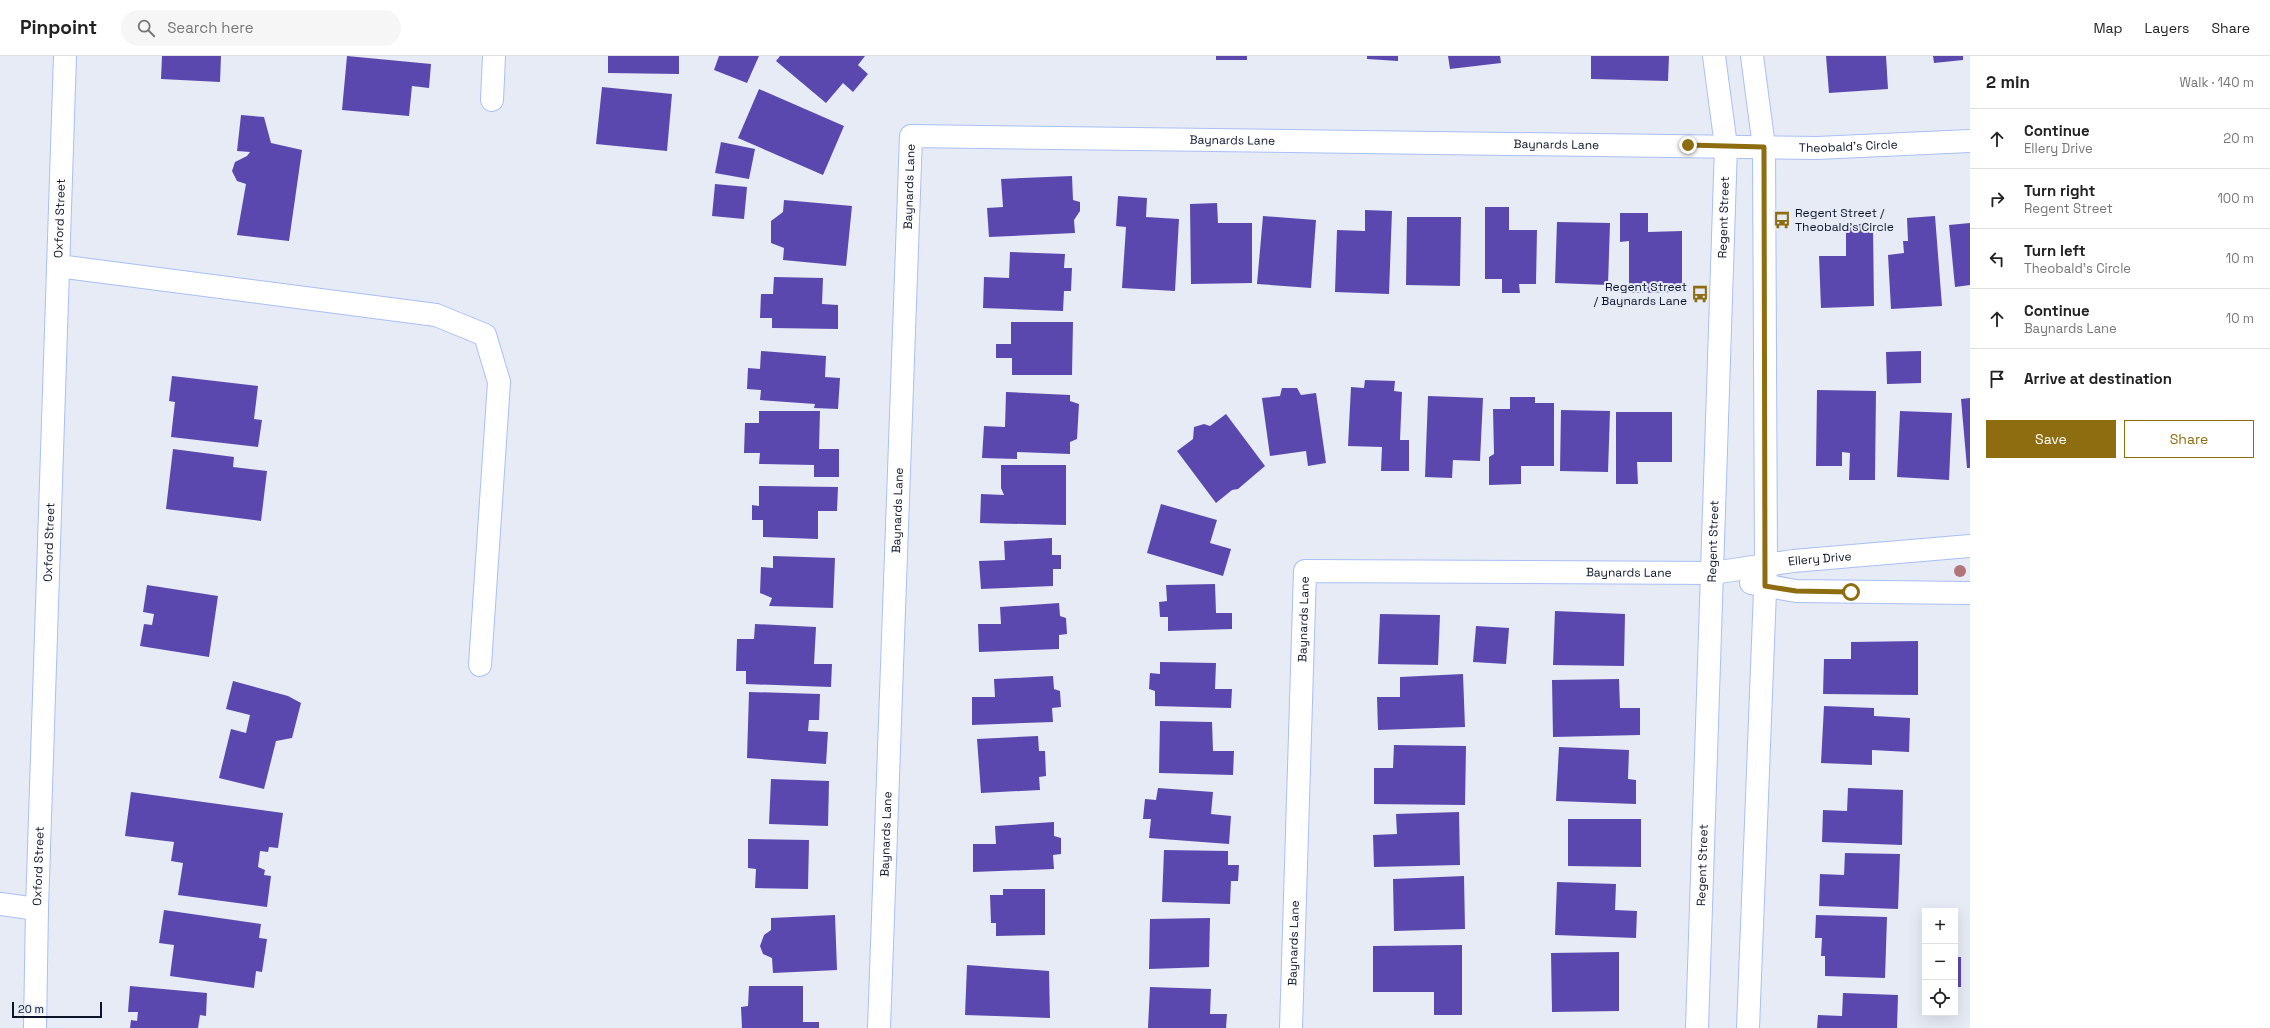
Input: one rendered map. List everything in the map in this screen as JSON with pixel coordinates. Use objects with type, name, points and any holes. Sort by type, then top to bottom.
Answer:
[{"type":"street","name":"Oxford Street","points":[[35,1028],[37,909],[65,56]]},
{"type":"street","points":[[492,100],[494,56]]},
{"type":"street","name":"Regent Street","points":[[1697,1028],[1726,146],[1714,56]]},
{"type":"street","points":[[1748,1028],[1766,565],[1764,147],[1752,56]]},
{"type":"street","name":"Baynards Lane","points":[[878,1028],[911,136],[1726,146]]},
{"type":"street","name":"Theobald's Circle","points":[[1726,146],[1816,148],[1970,141]]},
{"type":"street","points":[[58,266],[436,315],[485,335],[499,382],[480,664]]},
{"type":"street","name":"Ellery Drive","points":[[1713,573],[1766,565],[1970,546]]},
{"type":"street","name":"Baynards Lane","points":[[1291,1028],[1305,571],[1713,573]]},
{"type":"street","points":[[1713,573],[1765,586],[1796,591],[1970,593]]},
{"type":"street","points":[[0,904],[37,909]]},
{"type":"building","points":[[162,56],[221,56],[220,82],[161,79]]},
{"type":"building","points":[[347,56],[431,64],[429,88],[412,86],[409,116],[342,110]]},
{"type":"building","points":[[608,56],[679,56],[679,74],[608,73]]},
{"type":"building","points":[[719,56],[759,56],[747,83],[714,70]]},
{"type":"building","points":[[780,56],[865,56],[858,65],[868,74],[853,92],[843,83],[826,103],[776,61]]},
{"type":"building","points":[[1216,56],[1247,56],[1247,60],[1216,60]]},
{"type":"building","points":[[1367,56],[1398,56],[1398,61],[1367,59]]},
{"type":"building","points":[[1448,56],[1500,56],[1501,63],[1450,69]]},
{"type":"building","points":[[1591,56],[1669,56],[1668,81],[1591,79]]},
{"type":"building","points":[[1826,56],[1886,56],[1888,89],[1829,93]]},
{"type":"building","points":[[1933,56],[1963,56],[1963,60],[1934,63]]},
{"type":"building","points":[[602,87],[672,94],[667,151],[596,144]]},
{"type":"building","points":[[759,89],[844,126],[823,175],[738,138]]},
{"type":"building","points":[[241,115],[264,117],[271,143],[302,150],[289,241],[237,235],[246,184],[237,181],[232,171],[235,162],[247,156],[250,152],[237,151]]},
{"type":"building","points":[[721,142],[755,149],[749,179],[715,173]]},
{"type":"building","points":[[1072,176],[1073,200],[1080,202],[1080,211],[1074,220],[1075,233],[989,237],[987,208],[1003,207],[1001,179]]},
{"type":"building","points":[[715,184],[747,187],[744,219],[712,216]]},
{"type":"building","points":[[1118,196],[1147,198],[1146,217],[1179,219],[1175,291],[1122,288],[1126,227],[1116,226]]},
{"type":"building","points":[[784,200],[852,206],[846,266],[783,260],[784,248],[771,243],[771,221],[783,212]]},
{"type":"building","points":[[1217,203],[1218,223],[1252,223],[1252,283],[1191,284],[1190,204]]},
{"type":"building","points":[[1485,207],[1509,207],[1509,230],[1537,230],[1536,284],[1519,284],[1520,293],[1502,293],[1502,279],[1485,279]]},
{"type":"building","points":[[1365,210],[1392,211],[1389,294],[1335,292],[1337,230],[1365,231]]},
{"type":"building","points":[[1620,213],[1648,213],[1648,232],[1682,231],[1682,292],[1629,293],[1629,241],[1620,242]]},
{"type":"building","points":[[1263,216],[1316,220],[1311,288],[1257,284]]},
{"type":"building","points":[[1935,216],[1942,306],[1891,309],[1888,255],[1904,253],[1903,241],[1908,241],[1907,218]]},
{"type":"building","points":[[1407,217],[1461,217],[1460,286],[1406,285]]},
{"type":"building","points":[[1557,222],[1610,223],[1608,285],[1555,283]]},
{"type":"building","points":[[1970,223],[1970,285],[1955,287],[1949,225]]},
{"type":"building","points":[[1846,224],[1873,224],[1874,306],[1821,308],[1819,256],[1846,256]]},
{"type":"building","points":[[1010,252],[1065,254],[1064,268],[1072,268],[1071,291],[1064,291],[1063,311],[983,308],[984,277],[1009,278]]},
{"type":"building","points":[[774,277],[823,278],[822,304],[838,305],[838,329],[772,328],[772,318],[760,318],[761,294],[773,294]]},
{"type":"building","points":[[1011,322],[1073,322],[1072,375],[1012,375],[1012,358],[996,358],[996,344],[1011,344]]},
{"type":"building","points":[[761,351],[826,356],[825,377],[840,378],[838,409],[814,408],[815,404],[760,400],[761,390],[747,389],[748,368],[760,369]]},
{"type":"building","points":[[1921,351],[1921,383],[1887,384],[1886,352]]},
{"type":"building","points":[[172,376],[258,386],[254,419],[262,420],[258,447],[171,437],[175,402],[169,401]]},
{"type":"building","points":[[1365,380],[1395,381],[1394,391],[1402,392],[1400,440],[1409,440],[1409,471],[1381,471],[1382,447],[1348,446],[1351,387],[1364,388]]},
{"type":"building","points":[[1282,388],[1297,388],[1301,395],[1316,393],[1326,463],[1308,466],[1306,451],[1270,456],[1262,398],[1280,396]]},
{"type":"building","points":[[1817,390],[1876,391],[1875,480],[1849,480],[1850,453],[1842,452],[1842,466],[1816,466]]},
{"type":"building","points":[[1006,392],[1070,395],[1070,401],[1079,404],[1077,439],[1070,442],[1070,454],[1017,452],[1017,459],[982,458],[984,426],[1005,427]]},
{"type":"building","points":[[1428,396],[1483,398],[1480,461],[1453,460],[1452,478],[1425,477]]},
{"type":"building","points":[[1510,397],[1535,397],[1535,403],[1554,403],[1554,466],[1521,466],[1521,484],[1489,485],[1489,457],[1494,454],[1493,409],[1510,409]]},
{"type":"building","points":[[1970,398],[1970,468],[1967,468],[1961,399]]},
{"type":"building","points":[[1561,410],[1610,411],[1608,472],[1560,471]]},
{"type":"building","points":[[759,411],[820,411],[819,449],[839,449],[839,477],[814,477],[814,465],[759,464],[760,453],[744,453],[745,423],[759,423]]},
{"type":"building","points":[[1900,411],[1952,413],[1949,480],[1897,477]]},
{"type":"building","points":[[1616,412],[1672,412],[1672,462],[1637,462],[1638,484],[1616,484]]},
{"type":"building","points":[[1226,414],[1265,466],[1238,489],[1232,490],[1216,503],[1177,451],[1193,439],[1194,427],[1204,424],[1210,426]]},
{"type":"building","points":[[173,449],[234,457],[233,467],[267,471],[261,521],[166,509]]},
{"type":"building","points":[[1001,465],[1066,465],[1066,525],[980,523],[981,494],[1004,495],[1001,488]]},
{"type":"building","points":[[759,486],[838,487],[837,511],[818,511],[818,539],[763,537],[763,520],[752,520],[752,505],[759,506]]},
{"type":"building","points":[[1161,504],[1217,520],[1210,543],[1231,549],[1223,576],[1147,553]]},
{"type":"building","points":[[1052,538],[1052,555],[1061,555],[1061,569],[1053,569],[1053,586],[981,589],[979,561],[1005,560],[1004,541]]},
{"type":"building","points":[[773,556],[835,558],[833,608],[769,606],[772,598],[760,593],[761,567],[773,568]]},
{"type":"building","points":[[1215,584],[1216,613],[1232,613],[1232,629],[1168,631],[1168,617],[1160,617],[1159,602],[1167,601],[1166,585]]},
{"type":"building","points":[[147,585],[218,596],[209,657],[140,646],[144,624],[152,625],[154,614],[143,612]]},
{"type":"building","points":[[1059,603],[1060,616],[1066,618],[1067,634],[1059,635],[1059,649],[979,652],[978,624],[1001,624],[1000,607]]},
{"type":"building","points":[[1555,611],[1625,614],[1624,666],[1553,665]]},
{"type":"building","points":[[1380,614],[1440,615],[1438,665],[1378,664]]},
{"type":"building","points":[[755,624],[816,627],[814,664],[832,664],[831,687],[746,684],[746,671],[736,671],[737,639],[754,639]]},
{"type":"building","points":[[1476,626],[1509,628],[1506,664],[1473,662]]},
{"type":"building","points":[[1918,641],[1918,695],[1823,694],[1824,659],[1851,659],[1851,642]]},
{"type":"building","points":[[1160,662],[1216,663],[1215,689],[1232,689],[1231,708],[1155,706],[1155,691],[1149,689],[1150,673],[1160,674]]},
{"type":"building","points":[[1463,674],[1465,727],[1378,730],[1377,697],[1400,697],[1400,677]]},
{"type":"building","points":[[1053,676],[1054,689],[1060,691],[1061,707],[1052,708],[1053,722],[972,725],[972,697],[995,697],[994,679]]},
{"type":"building","points":[[1619,679],[1620,708],[1640,708],[1640,735],[1553,737],[1552,680]]},
{"type":"building","points":[[233,681],[288,696],[301,703],[292,738],[276,741],[264,789],[219,778],[231,729],[246,733],[250,715],[226,709]]},
{"type":"building","points":[[749,692],[820,694],[819,720],[809,720],[808,731],[828,732],[826,764],[747,758]]},
{"type":"building","points":[[1824,706],[1874,708],[1874,716],[1910,718],[1909,752],[1872,750],[1872,765],[1821,763]]},
{"type":"building","points":[[1160,721],[1212,722],[1213,751],[1234,751],[1233,775],[1159,773]]},
{"type":"building","points":[[1038,736],[1039,751],[1045,751],[1046,776],[1039,777],[1040,790],[981,793],[977,739]]},
{"type":"building","points":[[1394,745],[1466,746],[1465,805],[1374,804],[1374,768],[1393,768]]},
{"type":"building","points":[[1559,747],[1629,750],[1628,779],[1636,780],[1636,804],[1556,801]]},
{"type":"building","points":[[771,779],[829,781],[828,826],[769,824]]},
{"type":"building","points":[[1158,788],[1213,792],[1211,814],[1231,816],[1229,844],[1149,838],[1151,819],[1143,819],[1145,799],[1156,800]]},
{"type":"building","points":[[1848,788],[1903,790],[1902,845],[1822,842],[1823,810],[1847,811]]},
{"type":"building","points":[[131,792],[283,813],[278,848],[269,847],[268,852],[260,851],[258,867],[265,870],[264,875],[271,876],[267,907],[178,895],[183,863],[171,861],[174,842],[125,836]]},
{"type":"building","points":[[1459,812],[1460,865],[1374,867],[1373,835],[1397,834],[1396,814]]},
{"type":"building","points":[[1568,819],[1641,819],[1641,867],[1568,866]]},
{"type":"building","points":[[1054,822],[1054,836],[1061,838],[1061,854],[1053,855],[1054,869],[973,872],[973,844],[996,844],[995,826]]},
{"type":"building","points":[[748,839],[809,840],[808,889],[755,888],[756,869],[748,868]]},
{"type":"building","points":[[1164,850],[1228,851],[1228,865],[1239,865],[1238,881],[1231,881],[1230,904],[1162,902]]},
{"type":"building","points":[[1845,853],[1900,854],[1898,909],[1819,906],[1820,874],[1844,875]]},
{"type":"building","points":[[1464,876],[1465,929],[1394,931],[1393,879]]},
{"type":"building","points":[[1557,882],[1616,884],[1615,910],[1637,911],[1636,938],[1555,935]]},
{"type":"building","points":[[1003,889],[1045,889],[1045,935],[996,936],[996,923],[991,923],[990,895],[1003,895]]},
{"type":"building","points":[[164,910],[261,924],[259,938],[267,939],[262,972],[256,971],[254,988],[170,976],[174,945],[159,943]]},
{"type":"building","points":[[835,915],[837,970],[773,973],[772,958],[763,954],[760,946],[764,935],[771,930],[771,918]]},
{"type":"building","points":[[1816,915],[1887,917],[1885,978],[1825,976],[1825,956],[1821,956],[1822,938],[1815,938]]},
{"type":"building","points":[[1210,918],[1209,967],[1149,969],[1150,919]]},
{"type":"building","points":[[1462,945],[1462,1015],[1434,1015],[1434,992],[1373,992],[1373,946]]},
{"type":"building","points":[[1619,952],[1619,1011],[1552,1012],[1551,953]]},
{"type":"building","points":[[1958,957],[1961,957],[1961,987],[1958,987]]},
{"type":"building","points":[[967,965],[1049,971],[1050,1018],[965,1015]]},
{"type":"building","points":[[130,986],[207,993],[206,1016],[200,1015],[198,1028],[130,1028],[131,1020],[137,1021],[138,1012],[128,1012]]},
{"type":"building","points":[[749,986],[803,986],[803,1022],[819,1022],[819,1028],[742,1028],[741,1007],[748,1006]]},
{"type":"building","points":[[1150,987],[1211,989],[1210,1014],[1227,1014],[1226,1028],[1148,1028]]},
{"type":"building","points":[[1843,993],[1898,995],[1897,1028],[1817,1028],[1818,1015],[1842,1016]]},
{"type":"place","name":"Regent Street / Theobald's Circle","points":[[1782,220]]},
{"type":"place","name":"Regent Street / Baynards Lane","points":[[1700,294]]},
{"type":"route","points":[[1688,145],[1764,147],[1765,586],[1796,591],[1851,592]]}]
